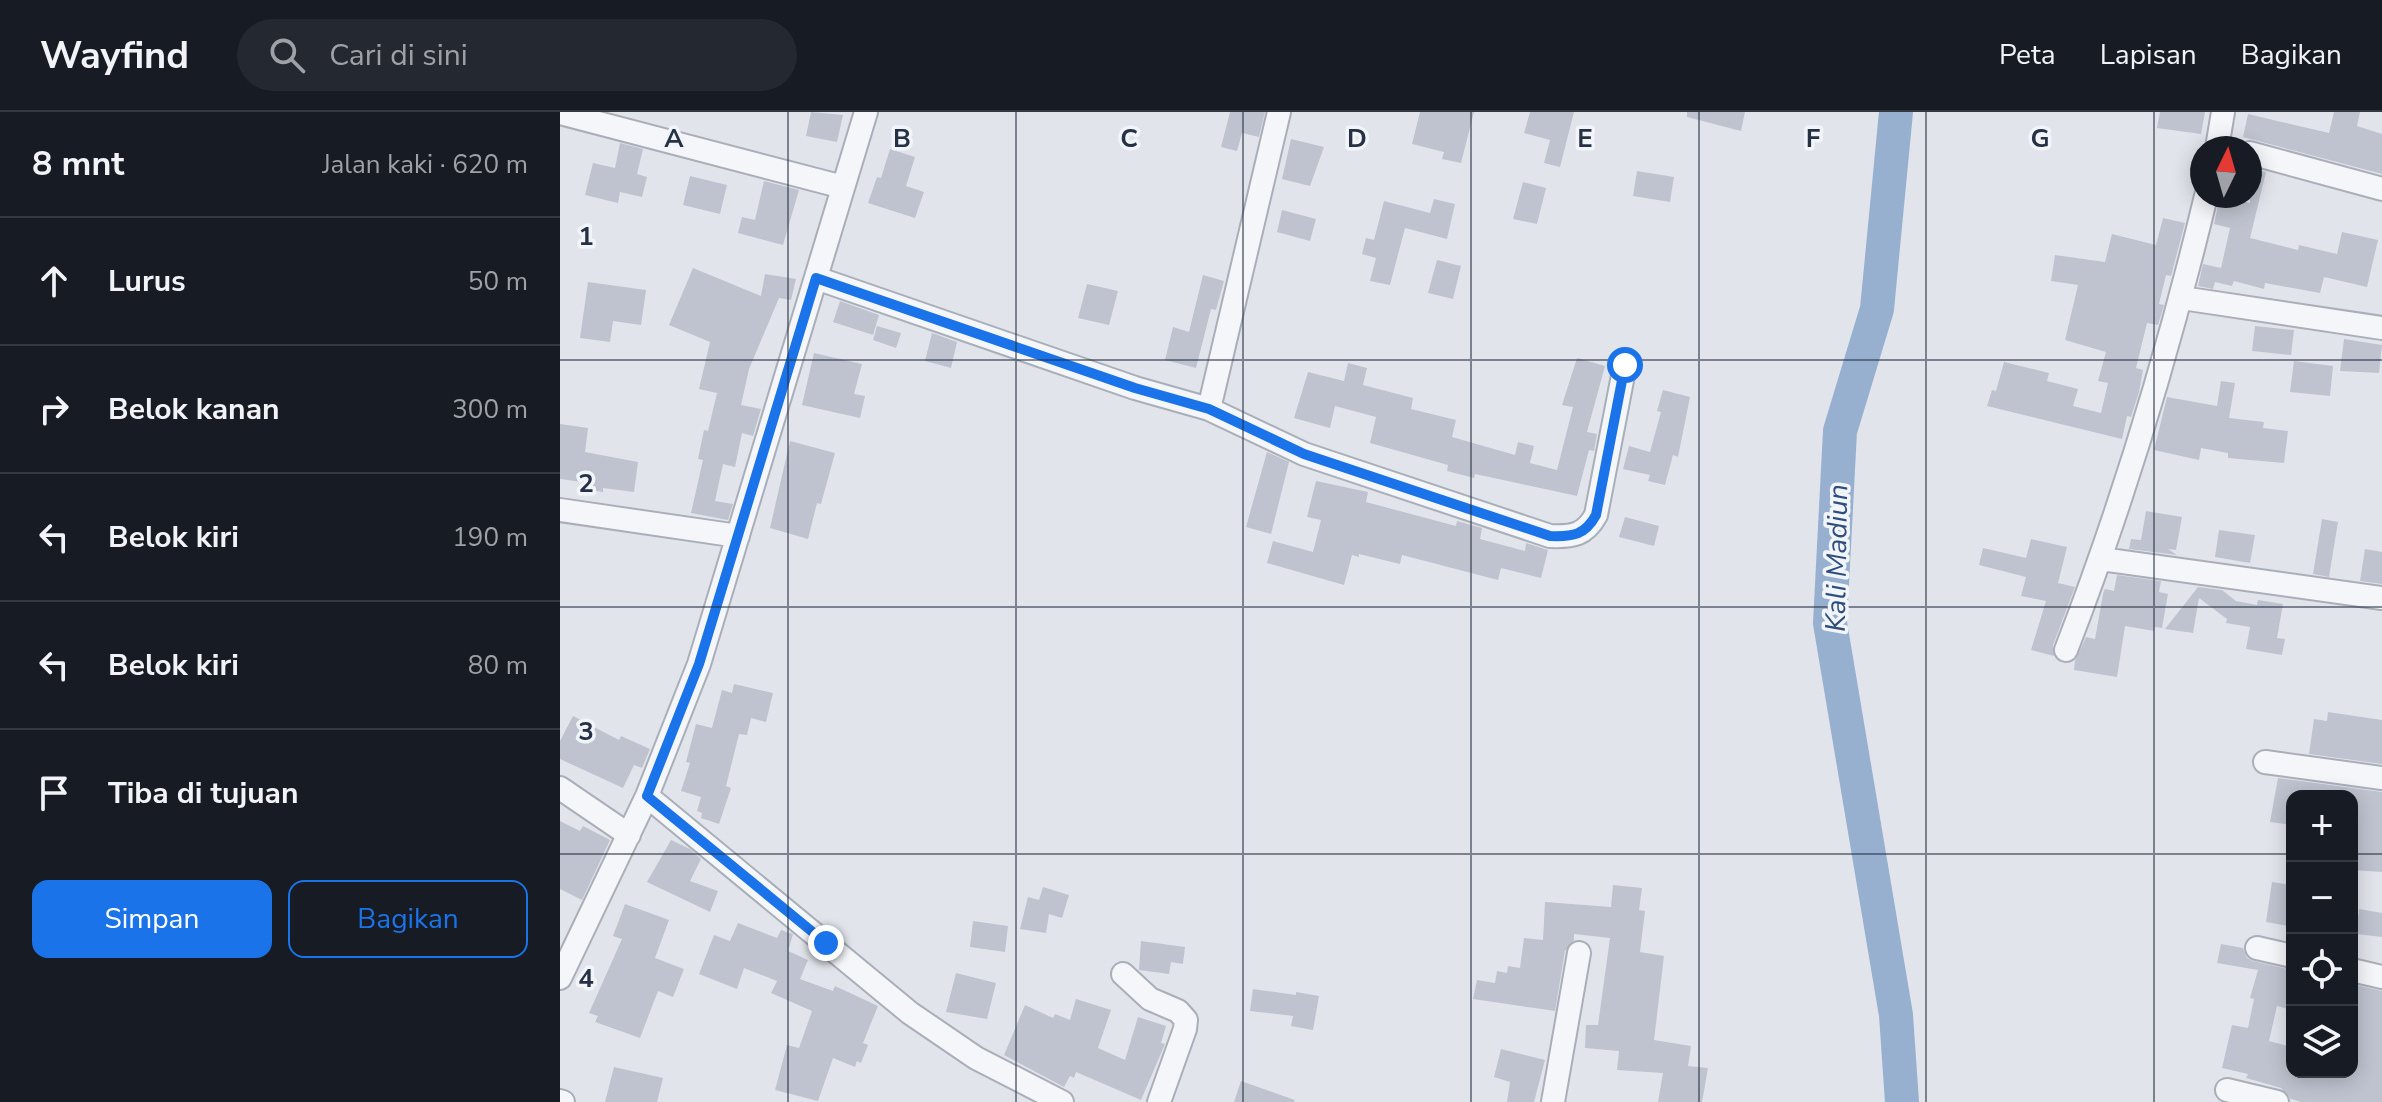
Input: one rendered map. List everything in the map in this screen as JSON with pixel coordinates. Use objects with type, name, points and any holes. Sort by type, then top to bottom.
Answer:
[{"type":"street","points":[[560,978],[647,796],[699,664],[866,112]]},
{"type":"street","points":[[1209,409],[1279,112]]},
{"type":"street","points":[[2223,112],[2223,136]]},
{"type":"street","points":[[560,113],[843,187]]},
{"type":"street","points":[[2262,156],[2382,189]]},
{"type":"street","points":[[2066,650],[2101,559],[2182,298],[2203,208]]},
{"type":"street","points":[[816,278],[1135,388],[1209,409],[1304,454],[1550,536],[1581,534],[1596,515],[1625,365]]},
{"type":"street","points":[[2182,298],[2382,328]]},
{"type":"street","points":[[560,510],[738,536]]},
{"type":"street","points":[[2101,559],[2382,598]]},
{"type":"street","points":[[2265,762],[2382,778]]},
{"type":"street","points":[[560,788],[629,835]]},
{"type":"street","points":[[647,796],[910,1013],[976,1058],[1062,1102]]},
{"type":"street","points":[[2257,948],[2286,955]]},
{"type":"street","points":[[1553,1102],[1579,953]]},
{"type":"street","points":[[2358,971],[2382,977]]},
{"type":"street","points":[[1123,974],[1150,999],[1178,1011],[1186,1020],[1159,1102]]},
{"type":"street","points":[[2227,1090],[2277,1102]]},
{"type":"building","points":[[811,112],[843,115],[837,142],[806,136]]},
{"type":"building","points":[[1230,112],[1265,112],[1259,137],[1242,133],[1237,151],[1221,147]]},
{"type":"building","points":[[1420,112],[1474,112],[1461,163],[1442,159],[1444,152],[1412,144]]},
{"type":"building","points":[[1530,112],[1574,112],[1560,167],[1544,163],[1550,140],[1524,133]]},
{"type":"building","points":[[1687,112],[1745,112],[1741,131],[1687,117]]},
{"type":"building","points":[[2160,112],[2205,112],[2201,134],[2157,128]]},
{"type":"building","points":[[2334,112],[2360,112],[2357,126],[2382,134],[2382,174],[2262,142],[2262,136],[2243,136],[2248,114],[2329,133]]},
{"type":"building","points":[[1291,139],[1324,147],[1310,186],[1282,179]]},
{"type":"building","points":[[620,143],[643,149],[637,174],[647,177],[642,197],[620,192],[618,203],[585,195],[593,163],[615,168]]},
{"type":"building","points":[[890,149],[915,157],[906,186],[924,192],[915,218],[868,203],[877,177],[881,178]]},
{"type":"building","points":[[1637,171],[1674,177],[1670,202],[1633,196]]},
{"type":"building","points":[[690,176],[727,185],[720,214],[683,205]]},
{"type":"building","points":[[764,181],[799,190],[783,245],[738,233],[742,217],[755,220]]},
{"type":"building","points":[[1523,182],[1546,188],[1537,224],[1513,219]]},
{"type":"building","points":[[1434,199],[1455,204],[1447,239],[1405,228],[1390,285],[1370,281],[1376,258],[1362,254],[1366,238],[1374,240],[1384,201],[1430,213]]},
{"type":"building","points":[[2217,208],[2257,208],[2250,238],[2298,250],[2299,245],[2337,254],[2342,232],[2378,240],[2367,287],[2324,277],[2320,293],[2265,283],[2264,289],[2234,281],[2232,286],[2215,282],[2213,289],[2198,286],[2203,264],[2221,268],[2230,228],[2214,224]]},
{"type":"building","points":[[1282,210],[1316,219],[1310,241],[1277,232]]},
{"type":"building","points":[[2163,218],[2185,223],[2171,276],[2166,275],[2159,304],[2164,305],[2158,325],[2147,323],[2136,368],[2143,370],[2139,392],[2131,417],[2127,416],[2122,439],[1987,406],[1992,390],[1996,391],[2004,362],[2049,373],[2047,381],[2078,389],[2073,406],[2101,413],[2108,383],[2098,381],[2106,352],[2065,340],[2078,285],[2051,281],[2055,255],[2105,262],[2112,234],[2156,245]]},
{"type":"building","points":[[1437,260],[1461,266],[1453,299],[1428,293]]},
{"type":"building","points":[[693,268],[761,296],[765,274],[796,279],[791,300],[779,298],[749,369],[741,405],[761,409],[753,436],[742,433],[735,467],[723,464],[715,501],[733,504],[728,520],[691,513],[703,460],[698,459],[704,430],[708,431],[717,393],[699,389],[710,342],[669,325]]},
{"type":"building","points":[[1203,275],[1224,281],[1216,310],[1211,309],[1196,368],[1165,360],[1173,327],[1189,332]]},
{"type":"building","points":[[588,282],[646,290],[641,325],[613,321],[610,342],[580,338]]},
{"type":"building","points":[[1087,284],[1118,291],[1109,325],[1078,318]]},
{"type":"building","points":[[840,301],[879,315],[873,335],[833,322]]},
{"type":"building","points":[[877,326],[901,333],[896,348],[873,340]]},
{"type":"building","points":[[2255,326],[2294,330],[2291,355],[2252,351]]},
{"type":"building","points":[[932,333],[957,342],[951,368],[925,361]]},
{"type":"building","points":[[2344,339],[2382,345],[2379,373],[2340,371]]},
{"type":"building","points":[[814,353],[862,364],[854,394],[865,396],[860,418],[802,405]]},
{"type":"building","points":[[1577,358],[1605,366],[1587,432],[1597,434],[1594,451],[1589,450],[1577,496],[1475,474],[1474,478],[1447,471],[1448,465],[1370,443],[1376,417],[1335,406],[1330,428],[1294,418],[1308,372],[1344,381],[1348,363],[1367,368],[1363,385],[1413,398],[1411,409],[1456,420],[1452,437],[1515,455],[1518,442],[1534,446],[1530,463],[1557,470],[1573,407],[1562,405]]},
{"type":"building","points":[[2294,361],[2333,366],[2330,396],[2290,392]]},
{"type":"building","points":[[2221,381],[2235,383],[2229,418],[2264,422],[2263,428],[2288,431],[2284,463],[2228,458],[2228,453],[2201,448],[2199,460],[2154,450],[2167,397],[2217,406]]},
{"type":"building","points":[[1663,390],[1690,397],[1678,457],[1673,455],[1665,485],[1648,481],[1650,475],[1623,469],[1629,446],[1650,452],[1661,412],[1657,411]]},
{"type":"building","points":[[560,424],[588,428],[585,452],[638,462],[634,492],[582,489],[583,482],[560,479]]},
{"type":"building","points":[[790,441],[835,453],[808,539],[770,528]]},
{"type":"building","points":[[1267,452],[1289,462],[1271,534],[1246,527]]},
{"type":"building","points":[[1316,481],[1368,492],[1366,502],[1456,526],[1457,521],[1482,528],[1480,539],[1525,551],[1526,543],[1548,550],[1541,578],[1501,568],[1498,580],[1402,555],[1400,564],[1359,554],[1359,557],[1352,555],[1344,585],[1267,563],[1273,541],[1313,552],[1321,520],[1307,517]]},
{"type":"building","points":[[2146,511],[2182,517],[2176,550],[2168,549],[2177,555],[2129,549],[2131,539],[2141,540]]},
{"type":"building","points":[[1625,517],[1659,526],[1654,546],[1619,537]]},
{"type":"building","points":[[2322,519],[2338,522],[2329,577],[2313,574]]},
{"type":"building","points":[[2219,530],[2255,535],[2250,563],[2215,557]]},
{"type":"building","points":[[2031,539],[2067,547],[2058,583],[2075,587],[2053,645],[2054,656],[2031,650],[2046,601],[2021,596],[2026,577],[1979,565],[1983,548],[2026,558]]},
{"type":"building","points":[[2365,549],[2382,552],[2382,584],[2360,581]]},
{"type":"building","points":[[2117,575],[2161,581],[2159,592],[2168,594],[2162,628],[2155,627],[2154,631],[2125,626],[2117,677],[2074,670],[2086,637],[2095,639],[2103,594],[2105,589],[2114,591]]},
{"type":"building","points":[[2198,587],[2222,590],[2236,601],[2257,605],[2258,600],[2283,604],[2277,638],[2285,639],[2282,655],[2246,649],[2250,627],[2226,623],[2227,619],[2199,598],[2193,633],[2165,629]]},
{"type":"building","points":[[734,684],[773,693],[766,722],[751,718],[747,735],[739,734],[726,786],[731,788],[719,824],[701,818],[702,813],[697,811],[701,797],[681,791],[690,763],[686,762],[696,724],[712,728],[722,690],[732,693]]},
{"type":"building","points":[[2328,712],[2382,720],[2382,764],[2309,754],[2314,719],[2327,721]]},
{"type":"building","points":[[573,716],[619,740],[621,736],[650,749],[642,768],[634,765],[623,788],[560,759],[560,741]]},
{"type":"building","points":[[2278,778],[2382,792],[2382,872],[2358,870],[2358,790],[2286,790],[2286,824],[2270,822]]},
{"type":"building","points":[[560,821],[580,831],[583,826],[610,840],[582,900],[560,889]]},
{"type":"building","points":[[671,840],[690,849],[701,859],[690,881],[718,891],[710,912],[647,882]]},
{"type":"building","points":[[2272,882],[2286,884],[2286,926],[2266,922]]},
{"type":"building","points":[[1613,885],[1642,888],[1639,910],[1645,911],[1640,952],[1664,956],[1654,1040],[1691,1046],[1688,1066],[1708,1068],[1702,1102],[1658,1102],[1663,1073],[1617,1070],[1619,1051],[1585,1048],[1586,1025],[1598,1025],[1610,938],[1574,934],[1574,940],[1565,951],[1555,1011],[1473,999],[1477,980],[1495,983],[1497,971],[1507,973],[1508,966],[1520,968],[1524,938],[1543,940],[1545,902],[1611,907]]},
{"type":"building","points":[[1043,887],[1069,895],[1062,918],[1049,914],[1046,933],[1020,929],[1028,897],[1039,900]]},
{"type":"building","points":[[625,904],[669,920],[655,958],[684,969],[673,997],[658,991],[640,1038],[595,1022],[598,1016],[589,1013],[622,939],[613,936]]},
{"type":"building","points":[[2359,909],[2382,913],[2382,937],[2358,934]]},
{"type":"building","points":[[973,921],[1008,926],[1005,952],[970,947]]},
{"type":"building","points":[[738,923],[777,938],[781,930],[793,934],[788,951],[808,960],[800,979],[833,991],[835,986],[878,1006],[863,1043],[868,1045],[861,1063],[857,1061],[855,1067],[833,1058],[818,1101],[775,1090],[787,1045],[799,1048],[812,1011],[771,993],[777,981],[744,968],[737,989],[699,974],[714,935],[730,941]]},
{"type":"building","points":[[1141,941],[1185,947],[1183,964],[1171,962],[1169,974],[1139,970]]},
{"type":"building","points":[[2221,944],[2243,948],[2247,958],[2253,961],[2286,969],[2286,1008],[2277,1006],[2269,1041],[2286,1045],[2286,1078],[2358,1078],[2358,985],[2382,991],[2382,1102],[2301,1102],[2291,1099],[2281,1088],[2246,1078],[2248,1074],[2222,1068],[2232,1025],[2248,1028],[2254,999],[2250,998],[2258,970],[2217,963]]},
{"type":"building","points":[[956,973],[996,983],[987,1019],[946,1012]]},
{"type":"building","points":[[1253,989],[1319,996],[1313,1030],[1291,1026],[1293,1016],[1250,1011]]},
{"type":"building","points":[[1076,999],[1111,1010],[1098,1048],[1125,1060],[1138,1017],[1166,1026],[1161,1043],[1165,1044],[1141,1100],[1076,1072],[1064,1087],[1004,1055],[1025,1005],[1053,1018],[1055,1014],[1070,1020]]},
{"type":"building","points":[[1501,1049],[1545,1060],[1534,1102],[1507,1102],[1510,1082],[1494,1077]]},
{"type":"building","points":[[614,1067],[663,1078],[657,1102],[605,1102]]},
{"type":"building","points":[[1241,1081],[1295,1100],[1234,1102]]},
{"type":"waterway","name":"Kali Madiun","points":[[1896,112],[1877,309],[1840,431],[1830,623],[1896,1015],[1902,1102]]},
{"type":"route","points":[[826,943],[647,796],[699,664],[816,278],[1135,388],[1209,409],[1304,454],[1550,536],[1581,534],[1596,515],[1625,365]]}]
